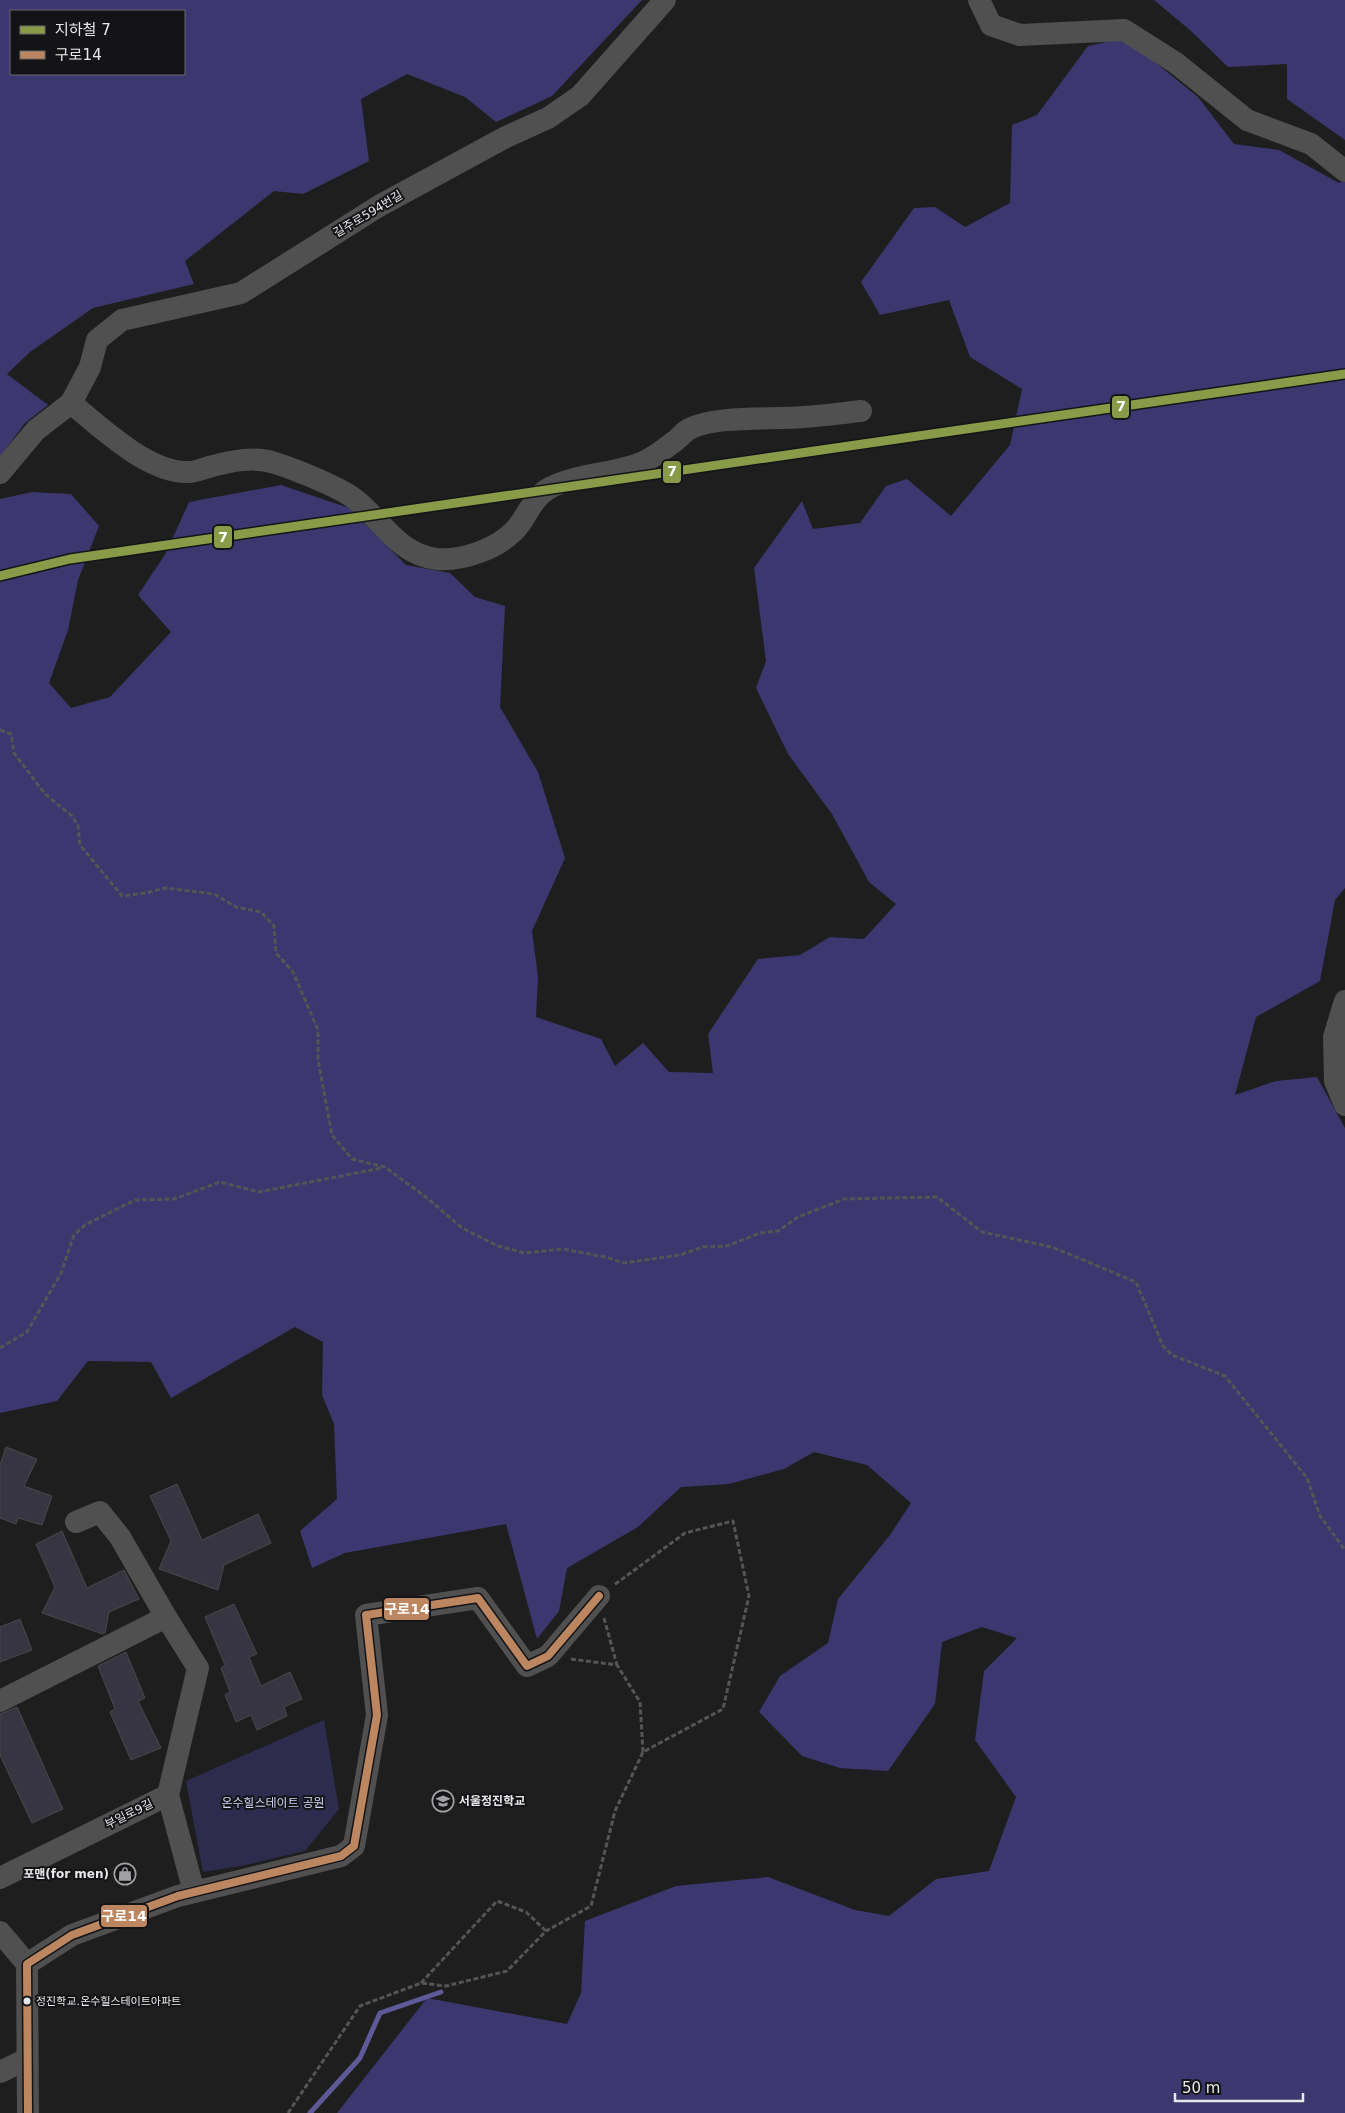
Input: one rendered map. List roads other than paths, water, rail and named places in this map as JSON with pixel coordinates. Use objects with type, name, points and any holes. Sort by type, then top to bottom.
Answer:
[{"type":"street","name":"길주로594번길","points":[[71,403],[90,367],[97,340],[122,320],[241,293],[379,206],[506,137],[548,118],[580,96],[665,0]]},
{"type":"street","points":[[979,0],[991,25],[1020,35],[1124,30],[1176,63],[1247,120],[1310,144],[1345,171]]},
{"type":"street","points":[[0,473],[36,430],[71,403],[109,434],[143,457],[168,470],[189,472],[237,460],[274,463],[319,481],[355,499],[396,541],[412,551],[434,558],[451,559],[472,554],[497,544],[515,530],[535,500],[548,489],[582,477],[639,464],[656,454],[688,429],[723,421],[803,418],[861,411]]},
{"type":"street","points":[[1345,1001],[1334,1037],[1335,1081],[1345,1105]]},
{"type":"street","points":[[76,1522],[100,1512],[120,1537],[198,1668],[168,1795]]},
{"type":"street","points":[[27,1964],[72,1935],[178,1896],[341,1856],[354,1846],[377,1715],[366,1615],[478,1598],[527,1666],[548,1656],[599,1596]]},
{"type":"street","points":[[0,1701],[166,1617]]},
{"type":"street","name":"부일로9길","points":[[0,1878],[168,1795],[194,1892]]},
{"type":"street","points":[[0,1932],[27,1964],[28,2113]]},
{"type":"street","points":[[0,2072],[27,2058]]},
{"type":"waterway","points":[[310,2113],[360,2058],[380,2013],[441,1992]]},
{"type":"metro line","name":"7","points":[[0,576],[70,559],[1345,374]]},
{"type":"place","name":"서울정진학교","points":[[443,1801]]},
{"type":"place","name":"포맨(for men)","points":[[125,1874]]},
{"type":"place","name":"정진학교.온수힐스테이트아파트","points":[[27,2001]]},
{"type":"park label","name":"온수힐스테이트 공원","points":[[273,1803]]}]
